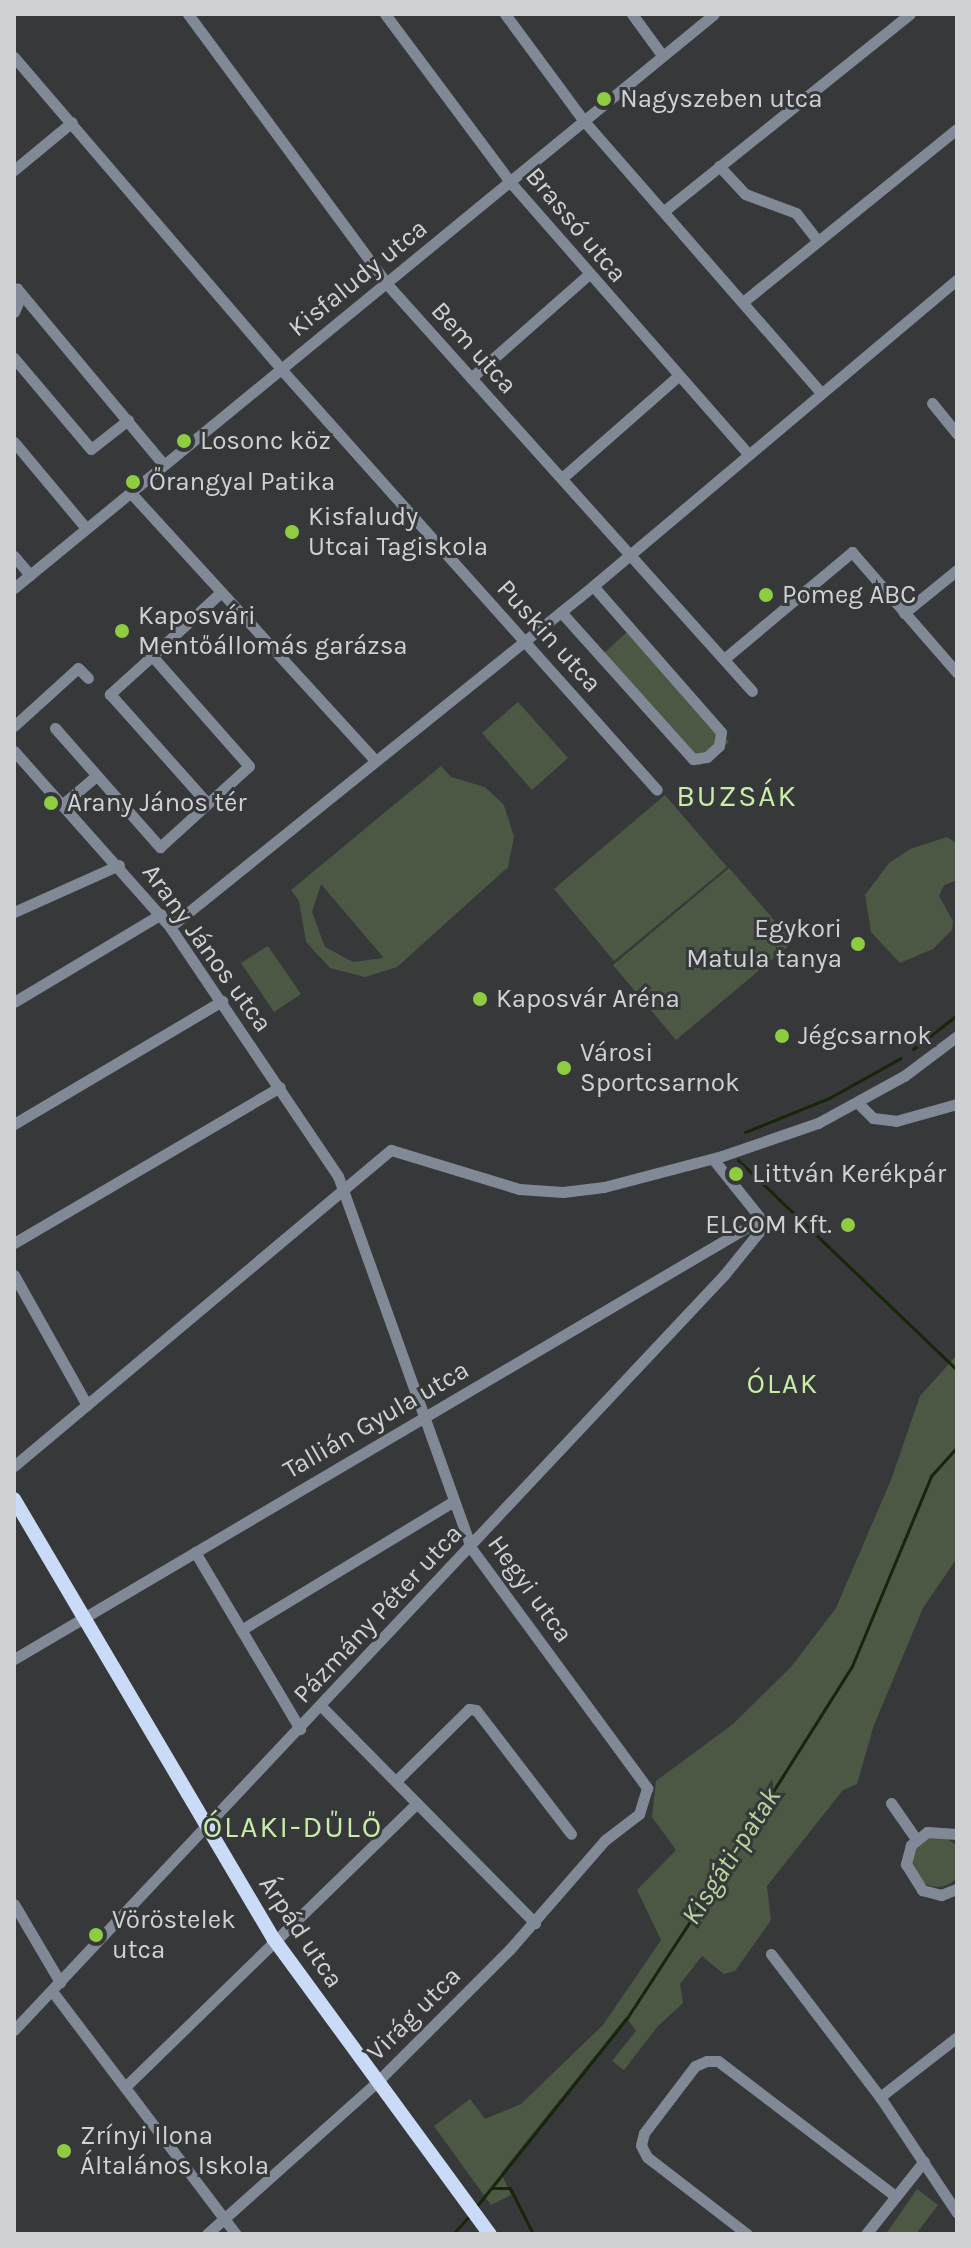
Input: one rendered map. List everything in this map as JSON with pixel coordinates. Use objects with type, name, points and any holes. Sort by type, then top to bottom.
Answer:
[{"type":"main road","name":"Árpád utca","points":[[14,1499],[82,1620],[273,1938],[490,2234]]},
{"type":"street","name":"Bem utca","points":[[188,14],[386,283],[752,691]]},
{"type":"street","name":"Brassó utca","points":[[385,14],[511,183],[588,275],[747,453]]},
{"type":"street","points":[[505,14],[584,121],[820,392]]},
{"type":"street","points":[[632,14],[662,55]]},
{"type":"street","name":"Kisfaludy utca","points":[[30,575],[714,14]]},
{"type":"street","points":[[664,211],[910,14]]},
{"type":"street","name":"Puskin utca","points":[[14,57],[281,369],[657,790]]},
{"type":"street","points":[[14,170],[72,122]]},
{"type":"street","points":[[743,302],[957,129]]},
{"type":"street","points":[[719,166],[745,194],[796,213],[817,240]]},
{"type":"street","points":[[471,378],[588,275]]},
{"type":"street","points":[[170,927],[631,555],[747,453],[957,280]]},
{"type":"street","points":[[16,288],[15,311],[33,307]]},
{"type":"street","points":[[16,288],[163,464]]},
{"type":"street","points":[[14,358],[91,449],[128,420]]},
{"type":"street","points":[[562,478],[678,376]]},
{"type":"street","points":[[932,403],[957,434]]},
{"type":"street","points":[[14,442],[86,528]]},
{"type":"street","points":[[130,492],[375,760]]},
{"type":"street","points":[[724,659],[852,552],[957,673]]},
{"type":"street","points":[[14,556],[30,575],[14,588]]},
{"type":"street","points":[[904,613],[957,570]]},
{"type":"street","points":[[561,612],[693,759],[707,757],[719,746],[721,732],[593,586]]},
{"type":"street","points":[[207,803],[110,694],[221,592]]},
{"type":"street","points":[[55,728],[160,847],[249,766],[152,656]]},
{"type":"street","points":[[14,726],[78,668],[88,678]]},
{"type":"street","name":"Arany János utca","points":[[14,751],[161,914],[280,1087],[344,1187]]},
{"type":"street","points":[[63,804],[96,776]]},
{"type":"street","points":[[14,912],[119,865]]},
{"type":"street","points":[[14,1002],[161,914]]},
{"type":"street","points":[[14,1124],[222,1001]]},
{"type":"street","points":[[14,1466],[391,1150],[490,1183],[554,1192],[604,1187],[788,1136],[858,1103],[957,1036]]},
{"type":"street","points":[[14,1243],[280,1087]]},
{"type":"street","points":[[858,1103],[873,1118],[896,1121],[957,1104]]},
{"type":"street","points":[[713,1159],[761,1219]]},
{"type":"street","name":"Hegyi utca","points":[[344,1187],[471,1548],[640,1776],[647,1799],[639,1814]]},
{"type":"street","name":"Tallián Gyula utca","points":[[14,1659],[761,1219]]},
{"type":"street","name":"Pázmány Péter utca","points":[[14,2030],[471,1548],[724,1275],[759,1232],[761,1219]]},
{"type":"street","points":[[14,1275],[87,1405]]},
{"type":"street","points":[[241,1630],[454,1501]]},
{"type":"street","points":[[195,1552],[300,1729]]},
{"type":"street","points":[[321,1706],[535,1923]]},
{"type":"street","points":[[396,1781],[469,1709],[476,1710],[571,1834]]},
{"type":"street","points":[[125,2087],[273,1938],[417,1803]]},
{"type":"street","points":[[891,1803],[916,1839]]},
{"type":"street","name":"Virág utca","points":[[207,2234],[377,2082],[535,1923],[605,1840],[639,1814]]},
{"type":"street","points":[[957,1834],[937,1829],[916,1839],[906,1864],[914,1883],[931,1894],[957,1889]]},
{"type":"street","points":[[14,1904],[56,1986],[125,2087],[236,2234]]},
{"type":"street","points":[[771,1954],[880,2097],[957,2213]]},
{"type":"street","points":[[880,2097],[957,2037]]},
{"type":"street","points":[[747,2234],[647,2157],[644,2133],[695,2066],[718,2061],[895,2196]]},
{"type":"street","points":[[866,2234],[924,2161]]},
{"type":"green space","points":[[630,629],[729,742],[699,766],[601,656]]},
{"type":"green space","points":[[518,702],[568,758],[532,790],[482,733]]},
{"type":"green space","points":[[441,766],[451,777],[485,787],[504,805],[514,837],[508,867],[397,967],[365,977],[330,968],[306,942],[299,901],[291,890]],"holes":[[[321,884],[383,957],[353,962],[325,947],[312,912]]]},
{"type":"green space","points":[[665,795],[727,867],[614,961],[554,889]]},
{"type":"green space","points":[[947,837],[957,843],[957,880],[944,885],[939,896],[953,921],[952,930],[933,949],[900,963],[871,932],[865,895],[889,863],[910,849]]},
{"type":"green space","points":[[729,868],[793,942],[676,1040],[613,965]]},
{"type":"green space","points":[[268,946],[301,994],[274,1012],[241,963]]},
{"type":"green space","points":[[957,1355],[957,1558],[923,1608],[874,1725],[857,1784],[843,1790],[767,1886],[771,1920],[735,1971],[724,1974],[702,1956],[680,1984],[683,2003],[658,2026],[624,2070],[612,2061],[636,2031],[626,2017],[501,2173],[511,2195],[491,2205],[434,2126],[470,2099],[485,2119],[521,2104],[603,2025],[661,1940],[637,1890],[676,1850],[652,1817],[656,1781],[733,1724],[791,1667],[836,1608],[891,1480],[920,1396]]},
{"type":"green space","points":[[927,1838],[947,1838],[961,1852],[961,1872],[947,1886],[927,1886],[913,1872],[913,1852]]},
{"type":"green space","points":[[917,2189],[938,2205],[916,2234],[886,2234]]},
{"type":"waterway","points":[[913,1049],[957,1015]]},
{"type":"waterway","points":[[745,1132],[829,1098],[901,1058]]},
{"type":"waterway","points":[[738,1160],[957,1370]]},
{"type":"waterway","name":"Kisgáti-patak","points":[[476,2207],[627,2018],[721,1874],[852,1666],[931,1476],[957,1447]]},
{"type":"waterway","points":[[493,2188],[510,2188],[533,2234]]},
{"type":"waterway","name":"Kisgáti-patak","points":[[453,2234],[469,2216]]},
{"type":"place","name":"Nagyszeben utca","points":[[604,99]]},
{"type":"place","name":"Losonc köz","points":[[184,441]]},
{"type":"place","name":"Őrangyal Patika","points":[[133,482]]},
{"type":"place","name":"Kisfaludy Utcai Tagiskola","points":[[292,532]]},
{"type":"place","name":"Pomeg ABC","points":[[766,595]]},
{"type":"place","name":"Kaposvári Mentőállomás garázsa","points":[[122,631]]},
{"type":"place","name":"Arany János tér","points":[[51,803]]},
{"type":"place","name":"Egykori Matula tanya","points":[[858,944]]},
{"type":"place","name":"Kaposvár Aréna","points":[[480,999]]},
{"type":"place","name":"Jégcsarnok","points":[[782,1036]]},
{"type":"place","name":"Városi Sportcsarnok","points":[[564,1068]]},
{"type":"place","name":"Littván Kerékpár","points":[[736,1174]]},
{"type":"place","name":"ELCOM Kft.","points":[[848,1225]]},
{"type":"place","name":"Vöröstelek utca","points":[[96,1935]]},
{"type":"place","name":"Zrínyi Ilona Általános Iskola","points":[[64,2151]]},
{"type":"district","name":"BUZSÁK","points":[[737,796]]},
{"type":"district","name":"ÓLAK","points":[[783,1384]]},
{"type":"district","name":"ÓLAKI-DŰLŐ","points":[[293,1827]]}]
